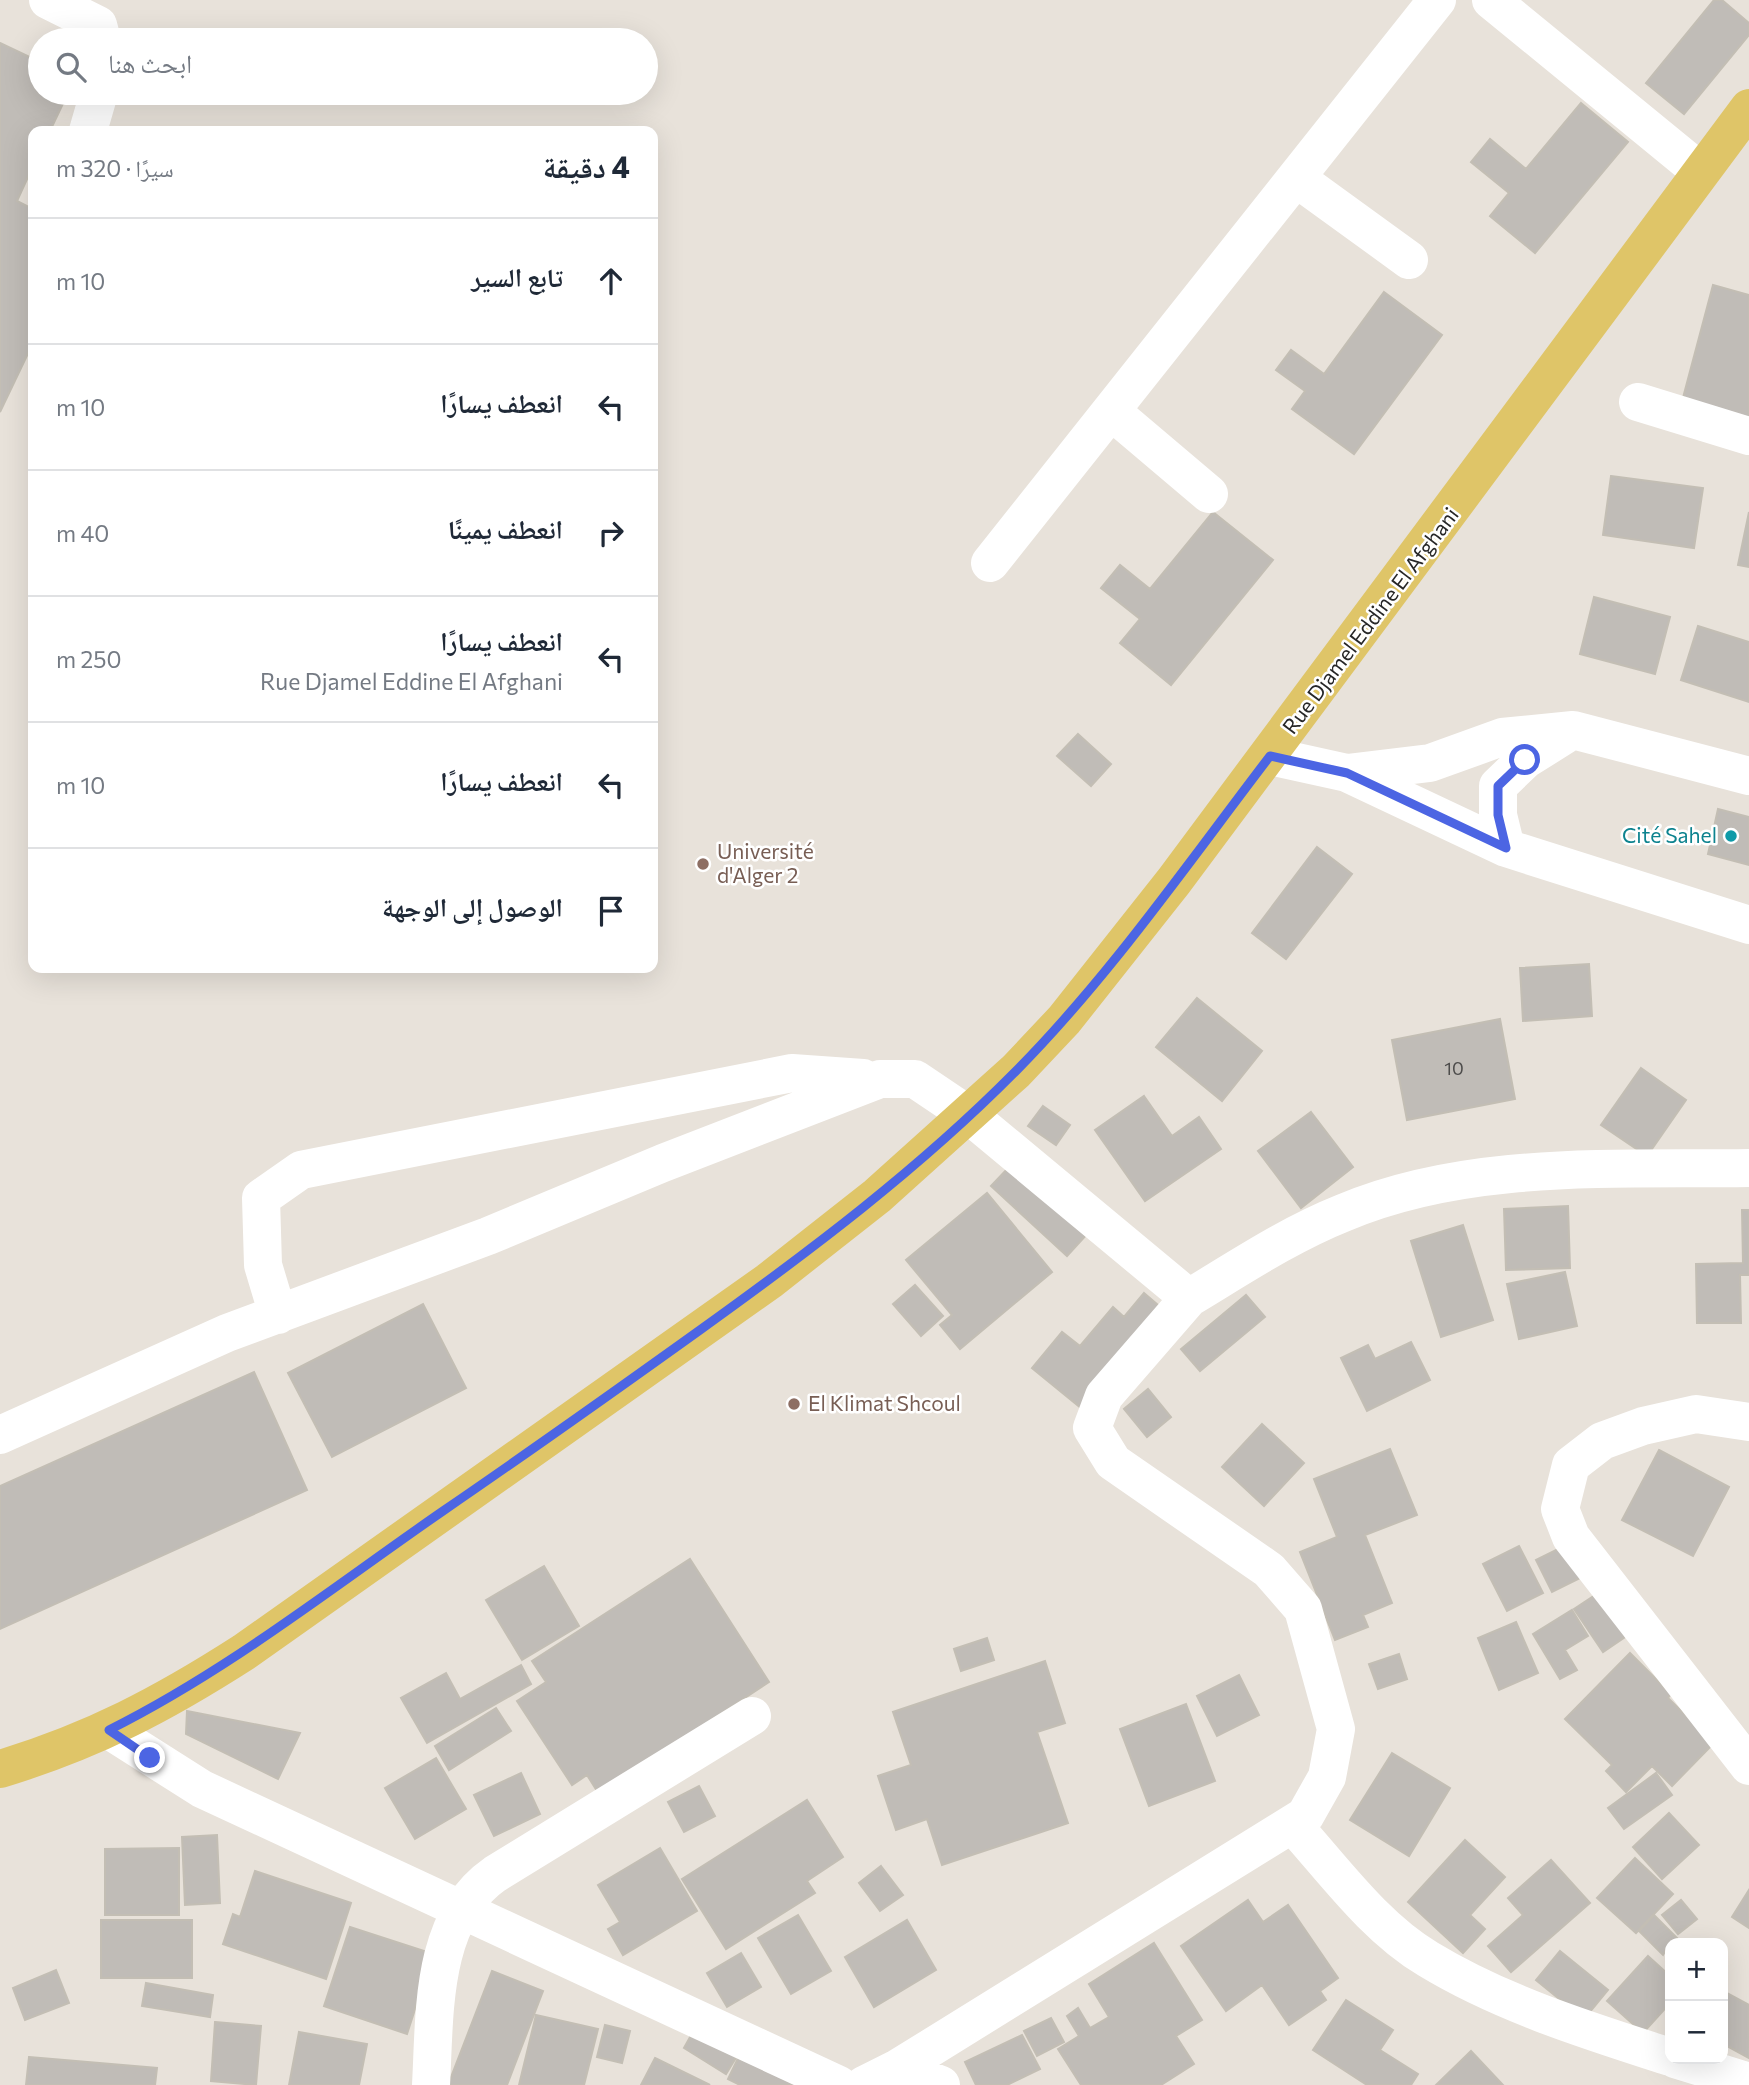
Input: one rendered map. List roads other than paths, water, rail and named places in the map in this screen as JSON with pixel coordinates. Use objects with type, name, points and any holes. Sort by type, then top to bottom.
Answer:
[{"type":"main road","name":"Rue Djamel Eddine El Afghani","points":[[0,1769],[56,1752],[109,1730],[172,1699],[244,1652],[561,1430],[769,1280],[877,1196],[970,1116],[1064,1020],[1270,756],[1749,108]]},
{"type":"street","points":[[48,0],[98,25],[99,28]]},
{"type":"street","points":[[990,563],[1437,0]]},
{"type":"street","points":[[1491,0],[1701,172]]},
{"type":"street","points":[[89,126],[96,105]]},
{"type":"street","points":[[1296,177],[1409,261]]},
{"type":"street","points":[[1638,402],[1749,436]]},
{"type":"street","points":[[1111,411],[1209,494]]},
{"type":"street","points":[[1347,773],[1430,764],[1503,737],[1573,730],[1749,776]]},
{"type":"street","points":[[1506,848],[1498,815],[1498,786],[1525,760],[1573,730]]},
{"type":"street","points":[[1270,756],[1347,773],[1506,848],[1749,925]]},
{"type":"street","points":[[278,1314],[264,1265],[261,1198],[301,1170],[792,1073],[915,1080],[970,1116],[1189,1298]]},
{"type":"street","points":[[0,1435],[167,1358],[488,1236],[663,1163],[880,1079]]},
{"type":"street","points":[[864,2085],[898,2068],[1305,1816],[1328,1777],[1336,1729],[1303,1609],[1269,1570],[1113,1462],[1092,1429],[1104,1396],[1189,1298],[1285,1240],[1345,1212],[1446,1182],[1556,1170],[1749,1168]]},
{"type":"street","points":[[1749,1422],[1696,1414],[1643,1426],[1602,1441],[1571,1465],[1560,1509],[1571,1537],[1749,1766]]},
{"type":"street","points":[[431,2085],[436,2001],[447,1947],[461,1907],[480,1884],[752,1716]]},
{"type":"street","points":[[109,1730],[202,1789],[461,1907],[839,2085]]},
{"type":"street","points":[[1292,1824],[1383,1924],[1426,1959],[1584,2030],[1665,2056]]},
{"type":"street","points":[[1691,2064],[1749,2082]]},
{"type":"street","points":[[898,2068],[942,2085]]},
{"type":"place","name":"Cité Sahel","points":[[1731,836]]},
{"type":"place","name":"Université d'Alger 2","points":[[703,864]]},
{"type":"place","name":"El Klimat Shcoul","points":[[794,1404]]}]
